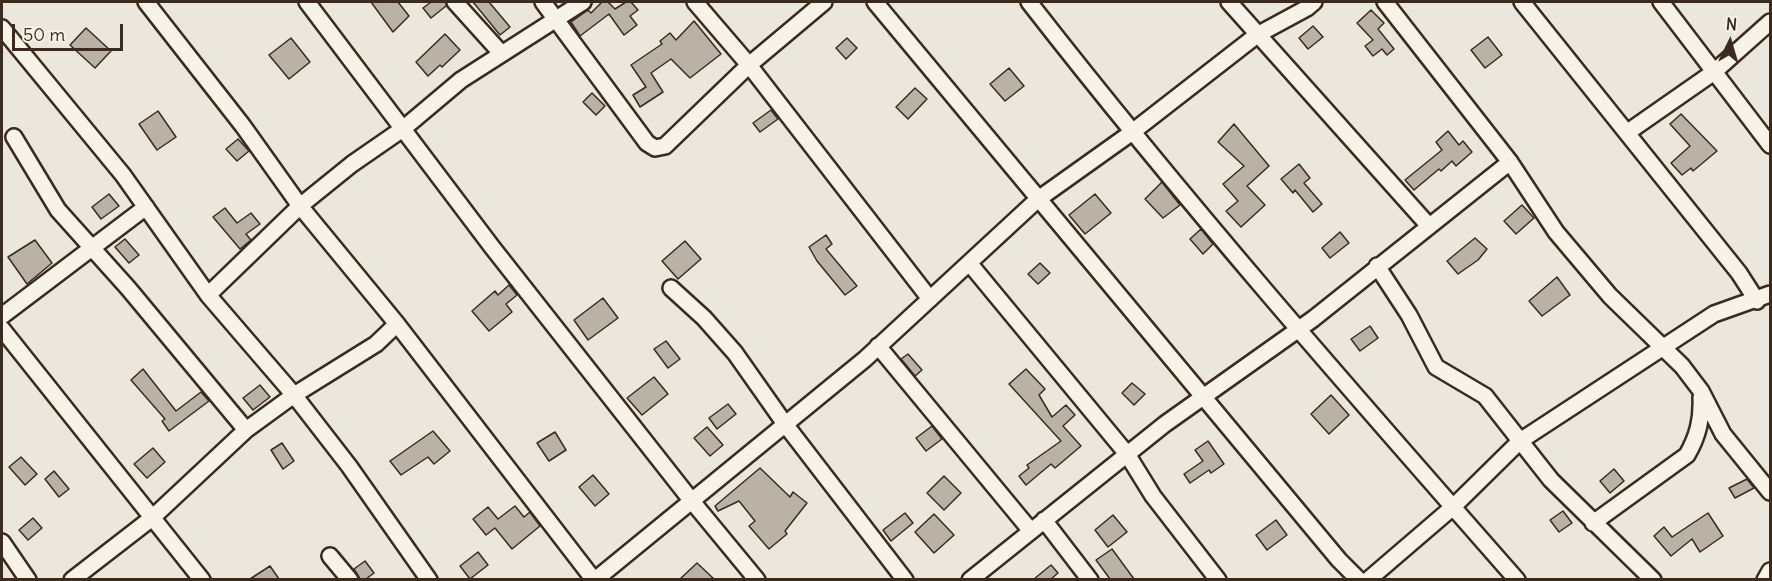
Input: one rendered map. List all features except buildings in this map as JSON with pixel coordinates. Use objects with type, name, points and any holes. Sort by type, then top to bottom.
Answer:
[{"type":"street","points":[[147,2],[243,126],[300,206],[397,324],[594,579],[878,346],[970,264],[1037,200],[1131,133],[1257,35],[1314,2]]},
{"type":"street","points":[[307,2],[404,128],[419,153],[691,500],[757,579]]},
{"type":"street","points":[[455,2],[501,53]]},
{"type":"street","points":[[543,2],[647,143],[656,148],[665,146],[749,65],[824,2]]},
{"type":"street","points":[[208,294],[300,206],[352,164],[404,128],[462,80],[583,2]]},
{"type":"street","points":[[695,2],[749,65],[930,299]]},
{"type":"street","points":[[875,2],[1037,200],[1204,396],[1339,560],[1359,579]]},
{"type":"street","points":[[1029,2],[1131,133],[1297,330],[1517,579]]},
{"type":"street","points":[[1229,2],[1429,226]]},
{"type":"street","points":[[1385,2],[1510,162],[1556,232],[1610,296],[1663,346],[1701,391],[1724,434],[1770,492]]},
{"type":"street","points":[[1368,579],[1453,507],[1520,441],[1714,314],[1764,298],[1739,273],[1522,2]]},
{"type":"street","points":[[1660,2],[1770,145]]},
{"type":"street","points":[[1628,132],[1714,72],[1770,22]]},
{"type":"street","points":[[2,28],[123,175],[208,294],[294,395],[349,466],[429,579]]},
{"type":"street","points":[[14,137],[58,210],[93,248],[246,430]]},
{"type":"street","points":[[970,579],[1127,454],[1297,330],[1510,162]]},
{"type":"street","points":[[2,316],[146,207]]},
{"type":"street","points":[[970,264],[1127,454],[1154,496],[1218,579]]},
{"type":"street","points":[[1377,266],[1409,315],[1436,367],[1485,396],[1551,480],[1653,579]]},
{"type":"street","points":[[671,288],[704,318],[735,353],[785,424],[905,579]]},
{"type":"street","points":[[72,579],[152,518],[246,430],[294,395],[354,359],[397,324]]},
{"type":"street","points":[[2,329],[202,579]]},
{"type":"street","points":[[878,346],[1031,531]]},
{"type":"street","points":[[1593,523],[1687,455],[1696,440],[1702,416],[1701,391]]},
{"type":"street","points":[[1044,520],[1090,579]]},
{"type":"street","points":[[2,542],[28,579]]},
{"type":"street","points":[[330,556],[350,579]]},
{"type":"street","points":[[1765,579],[1770,571]]}]
